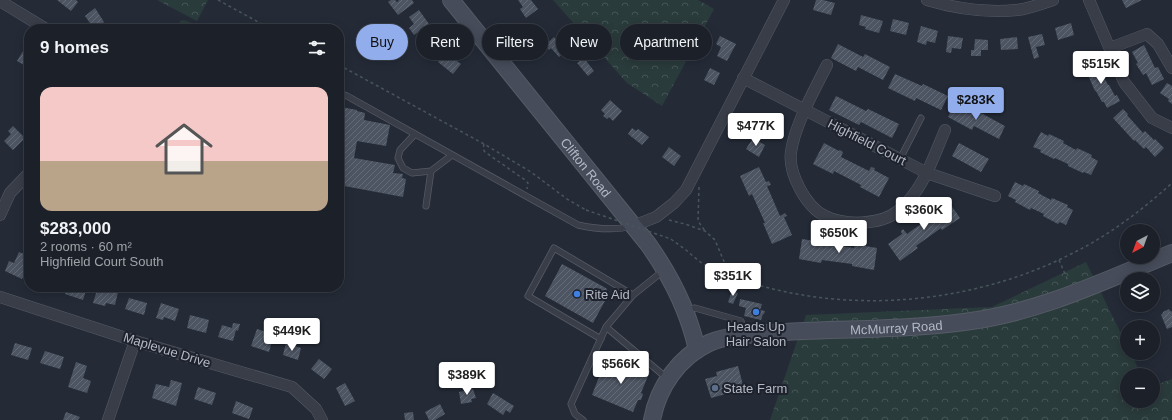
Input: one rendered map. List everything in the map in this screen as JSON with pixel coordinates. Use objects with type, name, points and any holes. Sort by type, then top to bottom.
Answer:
[{"type":"main road","name":"Clifton Road","points":[[451,0],[651,249],[671,281],[693,334],[697,350]]},
{"type":"main road","name":"McMurray Road","points":[[652,420],[655,406],[668,379],[677,368],[697,350],[717,340],[744,335],[776,332],[905,327],[964,322],[1018,312],[1047,304],[1172,253]]},
{"type":"street","points":[[633,226],[656,217],[674,203],[686,190],[784,0]]},
{"type":"street","points":[[927,0],[952,7],[986,11],[1018,10],[1053,0]]},
{"type":"street","points":[[1089,0],[1124,82],[1152,118],[1172,128]]},
{"type":"street","points":[[0,1],[38,24]]},
{"type":"street","points":[[1110,48],[1147,34],[1158,44],[1172,68]]},
{"type":"street","points":[[827,65],[805,110],[794,138],[791,154],[792,169],[798,187],[809,204],[825,216],[844,222],[864,223],[882,219],[897,212],[911,199],[927,173],[945,130]]},
{"type":"street","name":"Highfield Court","points":[[743,78],[927,173],[995,196]]},
{"type":"street","points":[[0,215],[10,193],[24,178]]},
{"type":"street","name":"Maplevue Drive","points":[[0,297],[135,341],[292,387],[316,409],[322,420]]},
{"type":"street","points":[[108,420],[135,341]]},
{"type":"lane","points":[[344,95],[578,225],[596,229],[621,229],[633,226]]},
{"type":"lane","points":[[900,159],[921,118]]},
{"type":"lane","points":[[415,134],[400,150],[398,158],[403,168],[412,173],[431,171],[452,155]]},
{"type":"lane","points":[[426,206],[431,171]]},
{"type":"lane","points":[[600,339],[528,296],[554,248],[633,295]]},
{"type":"lane","points":[[583,420],[575,414],[570,404],[606,327],[633,295],[665,270]]},
{"type":"lane","points":[[684,311],[695,308],[741,321],[744,335]]},
{"type":"lane","points":[[606,327],[668,379]]},
{"type":"path","points":[[218,0],[262,24]]},
{"type":"path","points":[[344,69],[484,144],[531,172],[567,199],[586,210],[671,239],[703,264],[734,277],[753,284],[787,292],[824,298],[856,301],[898,300],[936,296],[992,285],[1059,260],[1096,241],[1120,225],[1172,183]]},
{"type":"path","points":[[484,144],[483,149],[485,152],[528,183],[528,188],[524,194]]},
{"type":"path","points":[[693,176],[700,180],[698,221],[705,231],[715,240],[728,271],[734,277]]},
{"type":"path","points":[[656,217],[686,224],[705,231]]},
{"type":"path","points":[[1059,260],[1073,294]]},
{"type":"green space","points":[[157,0],[208,0],[197,21]]},
{"type":"green space","points":[[553,0],[698,0],[714,9],[706,24],[620,24],[620,60],[687,60],[662,106],[627,83],[606,60],[612,60],[612,24],[574,24]]},
{"type":"green space","points":[[184,20],[195,24],[179,24],[180,21]]},
{"type":"green space","points":[[1086,262],[1120,332],[1120,360],[1134,360],[1138,368],[1120,368],[1120,408],[1160,408],[1160,383],[1172,379],[1172,420],[770,420],[806,315],[992,307]]},
{"type":"building","points":[[57,0],[76,0],[78,2],[71,11]]},
{"type":"building","points":[[395,0],[397,2],[399,1],[398,0],[412,0],[414,3],[398,15],[388,2]]},
{"type":"building","points":[[518,0],[531,0],[538,9],[526,18],[520,9],[523,7]]},
{"type":"building","points":[[816,0],[835,3],[831,15],[813,10]]},
{"type":"building","points":[[1122,0],[1142,0],[1126,8]]},
{"type":"building","points":[[95,8],[104,22],[101,24],[91,24],[85,16]]},
{"type":"building","points":[[419,10],[429,24],[416,24],[416,34],[414,35],[409,28],[414,24],[409,17]]},
{"type":"building","points":[[861,15],[883,21],[879,33],[865,29],[866,27],[859,25]]},
{"type":"building","points":[[893,19],[909,23],[906,35],[890,31]]},
{"type":"building","points":[[1071,23],[1074,35],[1058,40],[1055,28]]},
{"type":"building","points":[[921,26],[938,31],[935,43],[927,41],[926,45],[917,42]]},
{"type":"building","points":[[1042,34],[1045,45],[1036,47],[1039,57],[1034,59],[1028,37]]},
{"type":"building","points":[[720,36],[736,44],[727,61],[717,56],[721,47],[716,44]]},
{"type":"building","points":[[948,36],[963,38],[961,49],[952,48],[951,53],[946,52]]},
{"type":"building","points":[[554,37],[556,39],[556,54],[551,48],[549,50],[548,49],[548,42]]},
{"type":"building","points":[[1017,37],[1018,49],[1001,50],[1000,39]]},
{"type":"building","points":[[975,39],[988,40],[988,50],[981,50],[981,56],[971,56],[971,50],[974,50]]},
{"type":"building","points":[[838,44],[863,57],[865,54],[890,67],[883,80],[858,67],[856,71],[831,58]]},
{"type":"building","points":[[1144,45],[1155,68],[1158,67],[1164,79],[1152,85],[1146,73],[1143,75],[1136,64],[1138,63],[1132,52]]},
{"type":"building","points":[[23,51],[24,52],[24,65],[17,61]]},
{"type":"building","points":[[440,60],[458,60],[457,61],[461,64],[453,74],[438,62]]},
{"type":"building","points":[[581,60],[586,60],[594,71],[588,76],[577,63]]},
{"type":"building","points":[[1099,61],[1102,73],[1108,85],[1120,101],[1107,108],[1095,91],[1087,73],[1086,67]]},
{"type":"building","points":[[710,68],[720,73],[714,85],[704,80]]},
{"type":"building","points":[[895,74],[922,86],[923,84],[948,96],[941,110],[916,98],[915,101],[888,88]]},
{"type":"building","points":[[1167,83],[1172,86],[1172,104],[1168,101],[1169,99],[1160,93]]},
{"type":"building","points":[[836,96],[866,111],[868,109],[899,124],[892,138],[861,122],[859,125],[829,110]]},
{"type":"building","points":[[610,100],[622,111],[613,121],[609,117],[607,119],[603,116],[605,114],[601,110]]},
{"type":"building","points":[[955,103],[979,116],[981,113],[1005,126],[999,139],[974,126],[972,130],[948,117]]},
{"type":"building","points":[[344,108],[365,113],[364,120],[390,125],[386,146],[357,141],[354,158],[395,165],[393,173],[403,174],[402,178],[406,179],[403,197],[344,186]]},
{"type":"building","points":[[1123,109],[1143,133],[1145,131],[1164,148],[1155,157],[1146,147],[1144,149],[1135,140],[1134,141],[1113,118]]},
{"type":"building","points":[[13,126],[24,137],[24,139],[13,150],[4,141],[11,134],[8,131]]},
{"type":"building","points":[[632,128],[636,131],[638,129],[649,137],[642,145],[628,134]]},
{"type":"building","points":[[1041,132],[1064,141],[1063,143],[1076,150],[1077,148],[1092,155],[1091,157],[1098,161],[1091,175],[1068,166],[1068,164],[1055,158],[1054,159],[1040,152],[1041,150],[1033,147]]},
{"type":"building","points":[[753,138],[765,145],[759,157],[746,149]]},
{"type":"building","points":[[824,143],[843,152],[841,157],[869,171],[871,167],[875,168],[874,170],[889,178],[879,197],[860,187],[861,185],[834,171],[833,174],[813,164]]},
{"type":"building","points":[[959,143],[989,159],[981,172],[952,156]]},
{"type":"building","points":[[669,147],[681,156],[674,166],[662,157]]},
{"type":"building","points":[[759,167],[766,182],[769,181],[771,185],[767,186],[780,216],[785,213],[787,216],[784,217],[792,235],[772,244],[763,223],[765,223],[752,194],[749,196],[740,176]]},
{"type":"building","points":[[1015,182],[1023,186],[1024,184],[1039,191],[1038,193],[1051,200],[1052,198],[1068,205],[1067,207],[1073,210],[1066,225],[1060,222],[1058,224],[1043,216],[1044,214],[1031,208],[1030,210],[1015,202],[1016,200],[1008,196]]},
{"type":"building","points":[[948,201],[960,218],[942,230],[941,228],[916,246],[918,248],[900,261],[888,244],[902,234],[901,231],[903,229],[907,234],[932,216],[929,211],[932,208],[934,211]]},
{"type":"building","points":[[821,238],[825,239],[824,243],[854,248],[855,242],[860,243],[859,245],[877,248],[874,270],[852,266],[852,264],[822,260],[821,263],[799,259],[802,239],[820,242]]},
{"type":"building","points":[[19,252],[24,254],[24,274],[22,279],[5,271],[9,261],[14,263]]},
{"type":"building","name":"Rite Aid","points":[[562,264],[607,289],[607,297],[593,323],[545,296]]},
{"type":"building","points":[[732,291],[738,293],[733,304],[728,302]]},
{"type":"building","points":[[66,292],[85,292],[83,300],[65,294]]},
{"type":"building","points":[[96,292],[118,292],[115,305],[106,303],[105,306],[93,303]]},
{"type":"building","points":[[129,298],[147,303],[144,315],[125,309]]},
{"type":"building","points":[[740,299],[762,304],[760,310],[765,311],[761,320],[744,316],[746,308],[739,306]]},
{"type":"building","points":[[161,303],[179,309],[175,321],[164,317],[163,320],[156,318]]},
{"type":"building","points":[[1169,309],[1171,312],[1172,311],[1172,327],[1167,329],[1161,315]]},
{"type":"building","points":[[190,315],[209,320],[206,333],[187,328]]},
{"type":"building","points":[[308,322],[320,326],[316,337],[304,333]]},
{"type":"building","points":[[233,323],[240,324],[238,331],[236,330],[233,341],[218,337],[222,325],[232,328]]},
{"type":"building","points":[[257,329],[266,332],[265,334],[273,337],[269,352],[251,346]]},
{"type":"building","points":[[15,343],[32,348],[28,360],[11,355]]},
{"type":"building","points":[[286,343],[301,348],[298,360],[283,355]]},
{"type":"building","points":[[45,351],[64,357],[60,369],[40,363]]},
{"type":"building","points":[[319,359],[332,369],[324,379],[311,369]]},
{"type":"building","points":[[76,362],[87,366],[83,378],[91,381],[87,393],[68,387]]},
{"type":"building","points":[[625,362],[650,371],[641,393],[643,394],[641,400],[638,400],[633,412],[592,395],[599,377],[595,376],[600,365],[604,365],[621,372]]},
{"type":"building","points":[[738,366],[744,389],[711,398],[705,379],[717,376],[716,372]]},
{"type":"building","points":[[171,380],[182,383],[176,406],[152,398],[156,384],[169,387]]},
{"type":"building","points":[[345,383],[355,401],[345,406],[336,388]]},
{"type":"building","points":[[198,387],[216,393],[212,405],[194,399]]},
{"type":"building","points":[[473,389],[476,398],[471,399],[472,402],[461,404],[459,392]]},
{"type":"building","points":[[493,393],[514,406],[510,413],[506,410],[503,415],[487,404]]},
{"type":"building","points":[[236,401],[253,408],[249,419],[232,413]]},
{"type":"building","points":[[440,404],[445,414],[435,420],[429,420],[425,412]]},
{"type":"building","points":[[66,412],[80,417],[78,420],[63,420]]},
{"type":"building","points":[[413,412],[414,420],[405,420],[404,413]]},
{"type":"place","name":"Rite Aid","points":[[577,294]]},
{"type":"place","name":"Heads Up Hair Salon","points":[[756,312]]},
{"type":"place","name":"State Farm","points":[[715,388]]}]
